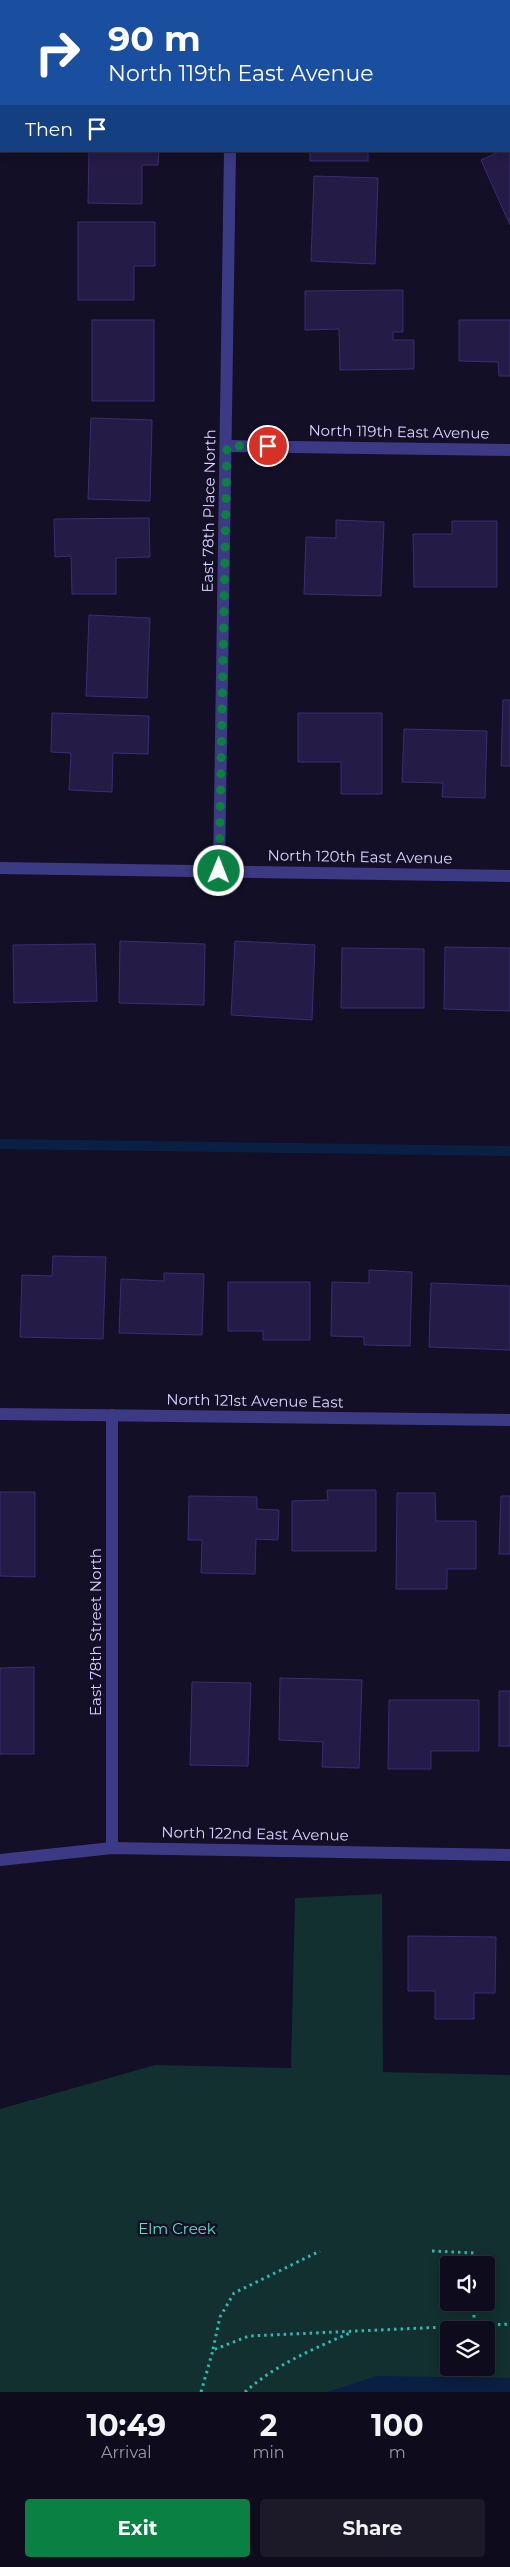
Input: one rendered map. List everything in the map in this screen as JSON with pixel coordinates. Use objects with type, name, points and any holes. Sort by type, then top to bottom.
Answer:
[{"type":"street","name":"East 78th Place North","points":[[219,871],[227,446],[230,152]]},
{"type":"street","name":"North 119th East Avenue","points":[[227,446],[510,450]]},
{"type":"street","name":"North 120th East Avenue","points":[[0,868],[510,876]]},
{"type":"street","name":"North 121st Avenue East","points":[[0,1414],[510,1420]]},
{"type":"street","name":"East 78th Street North","points":[[112,1415],[112,1848]]},
{"type":"street","name":"North 122nd East Avenue","points":[[0,1860],[112,1848],[510,1854]]},
{"type":"path","points":[[201,2392],[220,2317],[234,2293],[320,2251]]},
{"type":"path","points":[[432,2251],[474,2253],[474,2256]]},
{"type":"path","points":[[495,2324],[510,2324]]},
{"type":"path","points":[[213,2350],[249,2336],[440,2327]]},
{"type":"path","points":[[245,2392],[258,2380],[303,2353],[353,2332]]},
{"type":"green space","name":"Elm Creek","points":[[382,1894],[383,2072],[510,2075],[510,2392],[0,2392],[0,2109],[155,2065],[291,2068],[295,1898]]},
{"type":"water","points":[[377,2376],[510,2378],[510,2392],[327,2392]]},
{"type":"building","points":[[89,152],[159,152],[158,165],[142,165],[142,204],[88,203]]},
{"type":"building","points":[[310,152],[368,152],[368,161],[310,161]]},
{"type":"building","points":[[499,152],[510,152],[510,225],[481,160]]},
{"type":"building","points":[[314,176],[378,178],[375,264],[311,261]]},
{"type":"building","points":[[78,222],[155,222],[155,266],[134,266],[134,300],[78,300]]},
{"type":"building","points":[[403,290],[403,332],[393,332],[393,340],[414,340],[414,369],[340,370],[339,329],[305,330],[305,291]]},
{"type":"building","points":[[92,320],[154,320],[154,401],[92,401]]},
{"type":"building","points":[[459,320],[510,320],[510,376],[499,376],[498,362],[459,361]]},
{"type":"building","points":[[91,418],[152,420],[150,501],[88,499]]},
{"type":"building","points":[[149,518],[150,557],[116,558],[116,594],[72,594],[71,556],[55,557],[54,519]]},
{"type":"building","points":[[336,520],[384,522],[381,596],[304,594],[306,537],[336,538]]},
{"type":"building","points":[[452,521],[497,521],[497,587],[414,587],[413,534],[452,534]]},
{"type":"building","points":[[89,615],[150,618],[147,698],[86,696]]},
{"type":"building","points":[[503,700],[510,700],[510,766],[501,766]]},
{"type":"building","points":[[52,713],[149,716],[148,754],[113,753],[112,792],[69,790],[71,753],[51,752]]},
{"type":"building","points":[[298,713],[382,713],[382,794],[341,794],[341,762],[298,762]]},
{"type":"building","points":[[404,729],[487,731],[485,798],[442,797],[443,783],[402,782]]},
{"type":"building","points":[[120,941],[205,944],[204,1005],[119,1003]]},
{"type":"building","points":[[235,941],[315,945],[312,1020],[231,1015]]},
{"type":"building","points":[[95,944],[97,1001],[14,1003],[13,945]]},
{"type":"building","points":[[445,947],[510,948],[510,1011],[444,1009]]},
{"type":"building","points":[[342,948],[424,949],[424,1008],[341,1008]]},
{"type":"building","points":[[53,1256],[106,1257],[103,1339],[20,1337],[22,1275],[52,1276]]},
{"type":"building","points":[[369,1270],[412,1272],[410,1346],[364,1345],[364,1337],[331,1336],[332,1282],[369,1283]]},
{"type":"building","points":[[164,1273],[204,1274],[202,1335],[119,1333],[121,1279],[164,1281]]},
{"type":"building","points":[[228,1282],[310,1282],[310,1340],[263,1340],[263,1331],[228,1331]]},
{"type":"building","points":[[431,1283],[510,1286],[510,1350],[429,1347]]},
{"type":"building","points":[[327,1490],[376,1490],[376,1551],[292,1551],[292,1501],[328,1500]]},
{"type":"building","points":[[0,1492],[35,1492],[35,1577],[0,1576]]},
{"type":"building","points":[[397,1493],[435,1493],[436,1521],[476,1521],[476,1569],[447,1569],[447,1589],[396,1589]]},
{"type":"building","points":[[189,1496],[257,1497],[257,1509],[279,1510],[278,1540],[256,1539],[255,1574],[201,1573],[202,1540],[188,1540]]},
{"type":"building","points":[[501,1496],[510,1496],[510,1554],[499,1554]]},
{"type":"building","points":[[34,1667],[34,1754],[0,1754],[0,1668]]},
{"type":"building","points":[[280,1678],[362,1680],[359,1768],[322,1767],[323,1742],[279,1740]]},
{"type":"building","points":[[192,1682],[251,1683],[248,1766],[190,1765]]},
{"type":"building","points":[[499,1691],[510,1691],[510,1746],[499,1746]]},
{"type":"building","points":[[389,1700],[479,1700],[479,1751],[431,1751],[431,1769],[388,1769]]},
{"type":"building","points":[[408,1936],[496,1937],[495,1993],[474,1993],[474,2019],[435,2019],[435,1991],[408,1991]]},
{"type":"waterway","points":[[0,1144],[510,1151]]},
{"type":"route","points":[[219,871],[227,446],[268,446]]}]
